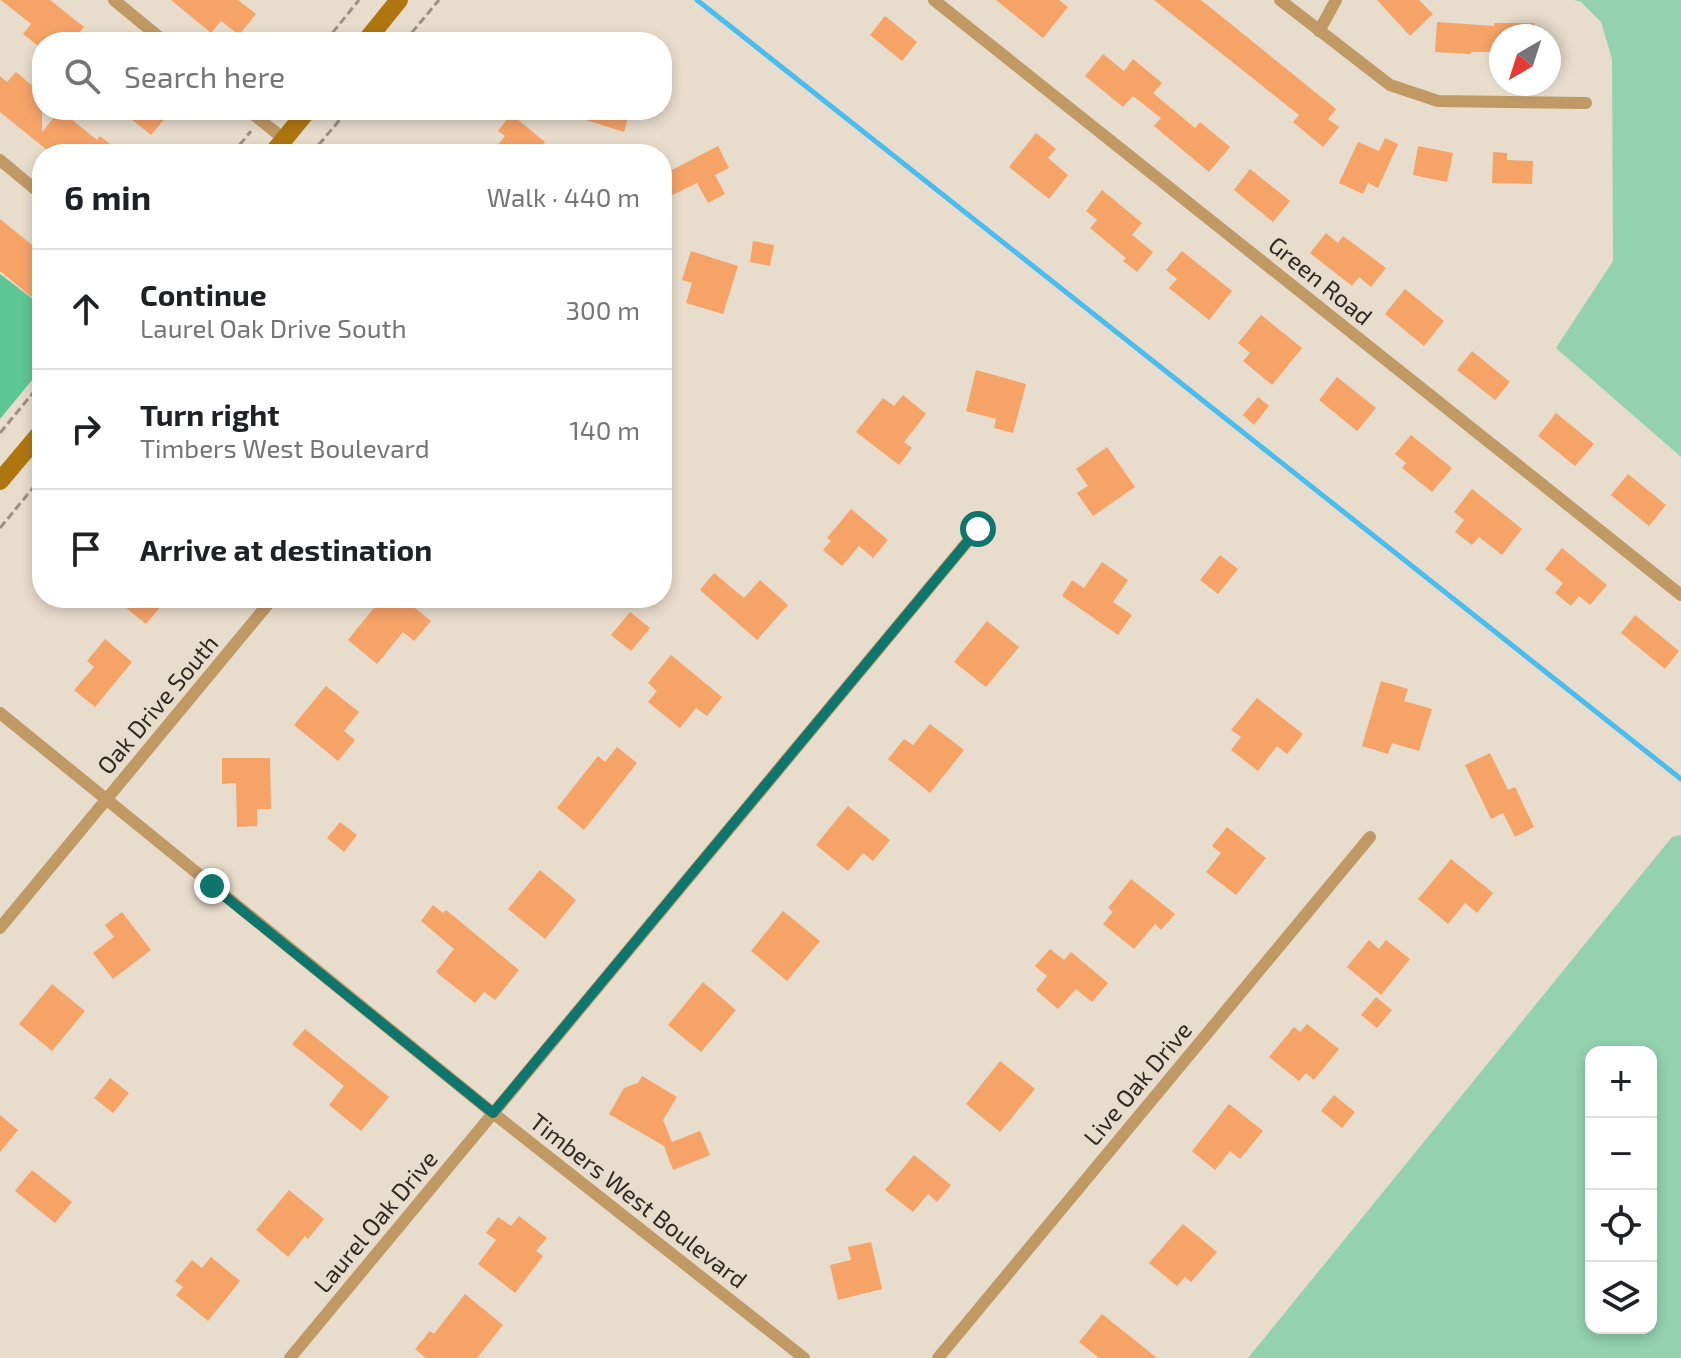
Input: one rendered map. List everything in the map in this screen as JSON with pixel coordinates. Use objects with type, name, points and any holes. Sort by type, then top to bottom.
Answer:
[{"type":"main road","points":[[373,32],[399,0]]},
{"type":"main road","points":[[280,144],[300,120]]},
{"type":"main road","points":[[0,481],[32,443]]},
{"type":"street","points":[[114,0],[153,32]]},
{"type":"street","name":"Green Road","points":[[934,0],[1681,595]]},
{"type":"street","points":[[1280,0],[1390,85],[1438,101],[1586,103]]},
{"type":"street","points":[[1319,31],[1336,0]]},
{"type":"street","points":[[256,120],[276,144]]},
{"type":"street","points":[[0,160],[32,187]]},
{"type":"street","name":"Laurel Oak Drive","points":[[290,1358],[978,529]]},
{"type":"street","name":"Oak Drive South","points":[[0,928],[265,608]]},
{"type":"street","name":"Timbers West Boulevard","points":[[0,713],[493,1113],[804,1358]]},
{"type":"street","name":"Live Oak Drive","points":[[938,1358],[1370,837]]},
{"type":"path","points":[[333,32],[359,0]]},
{"type":"path","points":[[412,32],[439,0]]},
{"type":"path","points":[[319,144],[340,120]]},
{"type":"path","points":[[0,433],[32,394]]},
{"type":"path","points":[[0,528],[32,489]]},
{"type":"green space","points":[[1574,0],[1681,0],[1681,457],[1556,348],[1613,261],[1612,59],[1601,22],[1581,2]]},
{"type":"green space","points":[[0,274],[32,298],[32,380],[0,419]]},
{"type":"green space","points":[[1681,835],[1681,1358],[1248,1358],[1672,837]]},
{"type":"building","points":[[1,0],[50,0],[84,27],[80,32],[32,32],[32,41],[23,34],[31,24]]},
{"type":"building","points":[[171,0],[238,0],[256,14],[241,32],[235,32],[221,21],[210,32]]},
{"type":"building","points":[[996,0],[1059,0],[1068,7],[1043,38]]},
{"type":"building","points":[[1154,0],[1201,0],[1336,109],[1328,119],[1339,127],[1323,147],[1293,122],[1299,115]]},
{"type":"building","points":[[1377,0],[1419,0],[1433,14],[1410,36]]},
{"type":"building","points":[[885,16],[917,42],[902,61],[870,35]]},
{"type":"building","points":[[1437,22],[1489,26],[1489,52],[1435,52]]},
{"type":"building","points":[[1494,23],[1535,24],[1494,24]]},
{"type":"building","points":[[1103,54],[1124,71],[1133,59],[1162,83],[1153,93],[1195,128],[1200,122],[1230,147],[1209,172],[1154,126],[1161,118],[1133,96],[1123,107],[1085,76]]},
{"type":"building","points":[[16,72],[32,86],[32,120],[42,120],[42,132],[52,120],[72,120],[97,140],[100,136],[110,144],[40,144],[0,112],[0,76],[7,82]]},
{"type":"building","points":[[132,120],[164,120],[151,135]]},
{"type":"building","points":[[506,120],[518,120],[545,142],[499,144],[505,136],[498,131]]},
{"type":"building","points":[[586,120],[627,120],[624,132]]},
{"type":"building","points":[[1036,133],[1056,149],[1048,158],[1068,175],[1049,199],[1009,167]]},
{"type":"building","points":[[1385,138],[1398,144],[1378,188],[1368,183],[1363,194],[1339,183],[1358,142],[1379,151]]},
{"type":"building","points":[[718,146],[729,168],[715,175],[725,194],[708,203],[697,183],[672,195],[672,170]]},
{"type":"building","points":[[1418,146],[1453,153],[1447,182],[1413,175]]},
{"type":"building","points":[[1493,152],[1507,153],[1507,160],[1533,161],[1532,184],[1492,183]]},
{"type":"building","points":[[1250,169],[1290,201],[1273,222],[1234,190]]},
{"type":"building","points":[[1102,190],[1142,223],[1132,235],[1153,252],[1137,272],[1123,261],[1126,258],[1090,228],[1097,220],[1086,211]]},
{"type":"building","points":[[0,219],[32,245],[32,297],[0,271]]},
{"type":"building","points":[[1326,233],[1338,243],[1343,236],[1386,268],[1371,287],[1359,277],[1352,286],[1310,253]]},
{"type":"building","points":[[753,241],[774,245],[770,266],[750,262]]},
{"type":"building","points":[[691,251],[738,266],[723,314],[686,303],[692,283],[682,280]]},
{"type":"building","points":[[1182,251],[1232,291],[1209,320],[1169,288],[1177,279],[1166,270]]},
{"type":"building","points":[[1405,289],[1444,321],[1424,346],[1385,314]]},
{"type":"building","points":[[1261,315],[1302,348],[1272,385],[1243,361],[1250,353],[1238,343]]},
{"type":"building","points":[[1472,351],[1510,382],[1495,400],[1457,370]]},
{"type":"building","points":[[976,370],[1026,384],[1013,433],[994,428],[996,419],[966,411]]},
{"type":"building","points":[[1337,377],[1376,408],[1357,431],[1319,400]]},
{"type":"building","points":[[903,395],[926,414],[904,442],[912,448],[899,465],[856,432],[883,398],[894,406]]},
{"type":"building","points":[[1258,397],[1269,406],[1254,425],[1243,415]]},
{"type":"building","points":[[1556,413],[1594,444],[1575,466],[1538,436]]},
{"type":"building","points":[[1411,435],[1452,468],[1432,492],[1402,468],[1406,463],[1395,454]]},
{"type":"building","points":[[1107,447],[1135,487],[1093,516],[1077,493],[1088,486],[1076,469]]},
{"type":"building","points":[[1628,474],[1666,505],[1649,526],[1611,495]]},
{"type":"building","points":[[1472,489],[1522,529],[1502,555],[1479,537],[1472,545],[1455,532],[1464,520],[1454,512]]},
{"type":"building","points":[[851,509],[888,540],[873,558],[859,546],[842,566],[823,550],[831,541],[827,538]]},
{"type":"building","points":[[1562,548],[1607,585],[1590,605],[1579,596],[1571,606],[1555,593],[1563,583],[1545,569]]},
{"type":"building","points":[[1220,555],[1238,569],[1218,594],[1200,580]]},
{"type":"building","points":[[1102,562],[1128,580],[1113,602],[1132,615],[1118,635],[1062,596],[1072,580],[1084,588]]},
{"type":"building","points":[[714,573],[744,598],[760,580],[788,605],[757,640],[700,590]]},
{"type":"building","points":[[126,608],[160,608],[146,624]]},
{"type":"building","points":[[374,608],[415,608],[431,621],[414,641],[403,632],[377,664],[348,640]]},
{"type":"building","points":[[630,612],[650,628],[631,651],[611,635]]},
{"type":"building","points":[[1635,615],[1679,651],[1665,669],[1621,633]]},
{"type":"building","points":[[987,621],[1019,647],[986,687],[954,662]]},
{"type":"building","points":[[105,639],[132,662],[95,707],[74,690],[94,667],[87,661]]},
{"type":"building","points":[[671,655],[722,697],[707,716],[696,708],[680,728],[648,702],[657,691],[648,683]]},
{"type":"building","points":[[1381,681],[1408,689],[1404,701],[1432,709],[1419,751],[1392,743],[1388,754],[1362,746]]},
{"type":"building","points":[[326,686],[359,712],[344,731],[355,740],[338,761],[294,725]]},
{"type":"building","points":[[1257,698],[1303,734],[1287,754],[1277,746],[1258,771],[1231,750],[1241,737],[1231,730]]},
{"type":"building","points":[[930,724],[964,750],[930,793],[888,759],[904,739],[913,745]]},
{"type":"building","points":[[617,747],[637,763],[584,830],[557,808],[598,756],[605,762]]},
{"type":"building","points":[[1490,753],[1508,790],[1515,787],[1534,827],[1515,837],[1503,813],[1491,819],[1465,765]]},
{"type":"building","points":[[222,758],[270,758],[271,809],[257,809],[257,826],[237,827],[236,783],[222,784]]},
{"type":"building","points":[[848,806],[890,840],[873,861],[863,853],[848,871],[816,845]]},
{"type":"building","points":[[340,822],[357,835],[344,852],[327,838]]},
{"type":"building","points":[[1227,827],[1266,858],[1236,895],[1206,872],[1221,853],[1212,846]]},
{"type":"building","points":[[1451,859],[1493,893],[1477,913],[1465,903],[1448,924],[1418,899]]},
{"type":"building","points":[[540,870],[576,900],[545,939],[508,909]]},
{"type":"building","points":[[1131,879],[1175,914],[1161,930],[1155,924],[1134,949],[1103,924],[1113,912],[1108,908]]},
{"type":"building","points":[[433,905],[443,913],[446,910],[519,970],[495,1000],[484,992],[475,1003],[436,972],[454,949],[421,921]]},
{"type":"building","points":[[783,911],[820,941],[787,981],[751,951]]},
{"type":"building","points":[[122,912],[151,950],[113,979],[93,953],[114,937],[105,925]]},
{"type":"building","points":[[1369,940],[1379,949],[1386,940],[1410,959],[1381,995],[1347,967]]},
{"type":"building","points":[[1050,949],[1064,960],[1071,952],[1108,983],[1092,1002],[1076,989],[1058,1009],[1036,990],[1047,976],[1035,966]]},
{"type":"building","points":[[703,982],[736,1010],[701,1052],[668,1025]]},
{"type":"building","points":[[52,984],[85,1011],[52,1051],[19,1024]]},
{"type":"building","points":[[1376,997],[1392,1010],[1377,1028],[1361,1015]]},
{"type":"building","points":[[1307,1024],[1339,1049],[1314,1080],[1306,1073],[1299,1081],[1269,1057],[1294,1027],[1300,1032]]},
{"type":"building","points":[[305,1029],[389,1097],[361,1131],[329,1105],[344,1086],[292,1044]]},
{"type":"building","points":[[1000,1061],[1035,1089],[1000,1132],[966,1104]]},
{"type":"building","points":[[642,1076],[677,1097],[663,1120],[672,1142],[700,1131],[710,1155],[673,1170],[664,1146],[609,1114],[624,1088],[638,1083]]},
{"type":"building","points":[[110,1078],[129,1093],[113,1113],[94,1098]]},
{"type":"building","points":[[1334,1095],[1355,1112],[1342,1128],[1321,1111]]},
{"type":"building","points":[[1229,1104],[1263,1131],[1240,1159],[1230,1151],[1215,1170],[1192,1151]]},
{"type":"building","points":[[0,1115],[18,1130],[0,1152]]},
{"type":"building","points":[[914,1155],[951,1185],[937,1202],[928,1194],[913,1212],[885,1190]]},
{"type":"building","points":[[32,1170],[72,1202],[55,1223],[15,1191]]},
{"type":"building","points":[[289,1190],[324,1219],[288,1257],[256,1230]]},
{"type":"building","points":[[519,1216],[547,1238],[536,1251],[543,1256],[515,1293],[478,1264],[496,1240],[486,1233],[498,1217],[511,1226]]},
{"type":"building","points":[[1183,1224],[1217,1252],[1191,1282],[1185,1277],[1177,1286],[1149,1263]]},
{"type":"building","points":[[871,1242],[882,1289],[838,1300],[830,1265],[851,1260],[848,1247]]},
{"type":"building","points":[[211,1257],[240,1281],[208,1321],[176,1295],[183,1287],[175,1281],[192,1260],[202,1268]]},
{"type":"building","points":[[465,1294],[503,1325],[477,1358],[426,1358],[415,1349],[430,1331],[434,1334]]},
{"type":"building","points":[[1102,1314],[1157,1358],[1099,1358],[1079,1342]]},
{"type":"waterway","points":[[697,0],[1681,779]]},
{"type":"route","points":[[212,886],[493,1113],[978,529]]}]
